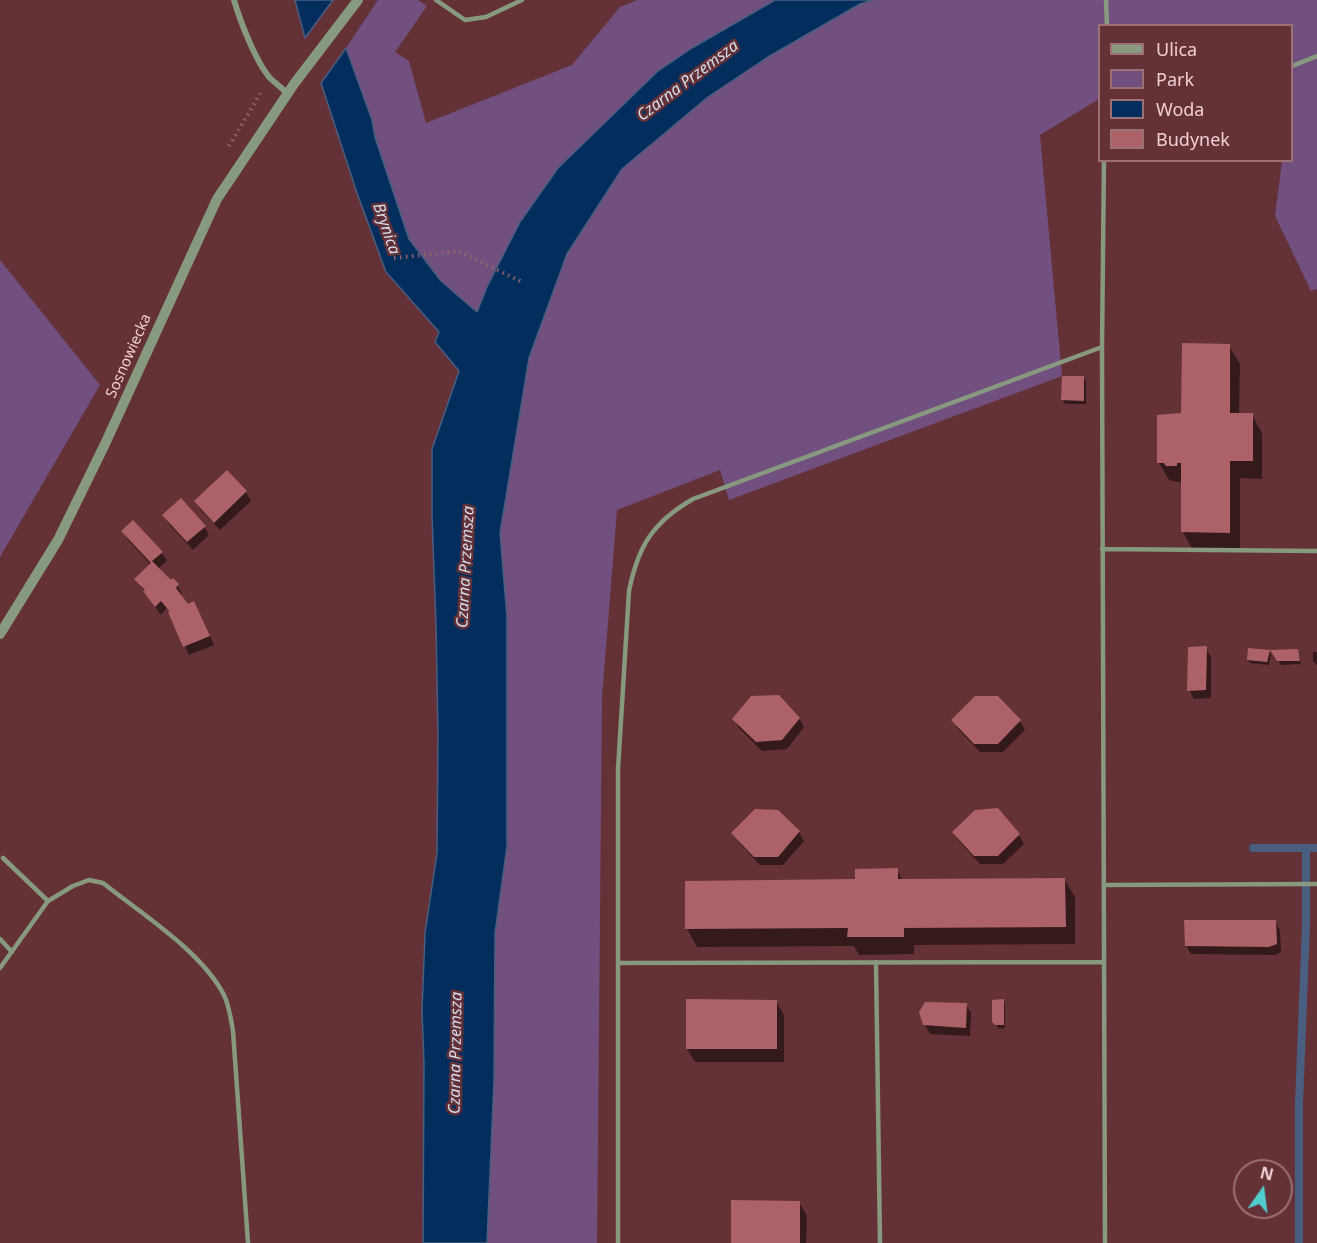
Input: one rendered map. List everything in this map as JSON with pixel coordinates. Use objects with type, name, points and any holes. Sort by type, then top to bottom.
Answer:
[{"type":"street","points":[[234,0],[238,15],[262,67],[270,78],[291,89]]},
{"type":"street","name":"Sosnowiecka","points":[[0,633],[58,540],[110,434],[217,199],[291,89],[358,1]]},
{"type":"lane","points":[[436,0],[465,20],[486,17],[522,0]]},
{"type":"lane","points":[[1106,0],[1107,24]]},
{"type":"lane","points":[[1293,66],[1317,56]]},
{"type":"lane","points":[[1104,162],[1102,549],[1105,1243]]},
{"type":"lane","points":[[618,1243],[618,769],[629,591],[634,566],[644,544],[672,511],[693,499],[1102,347]]},
{"type":"lane","points":[[1102,549],[1317,551]]},
{"type":"lane","points":[[3,858],[48,901]]},
{"type":"lane","points":[[0,968],[48,901],[73,886],[90,880],[103,883],[202,964],[214,978],[225,998],[234,1030],[248,1243]]},
{"type":"lane","points":[[1104,885],[1317,884]]},
{"type":"lane","points":[[0,939],[12,952]]},
{"type":"lane","points":[[618,963],[1104,962]]},
{"type":"lane","points":[[876,963],[880,1243]]},
{"type":"path","points":[[394,258],[459,251],[522,282]]},
{"type":"green space","points":[[378,0],[418,0],[427,6],[395,52],[409,61],[426,123],[572,65],[620,7],[637,0],[775,0],[692,48],[520,222],[477,312],[441,281],[409,239],[375,137],[372,120],[346,48]]},
{"type":"green space","points":[[792,0],[1317,0],[1317,289],[1311,291],[1275,216],[1282,162],[1293,162],[1293,24],[1098,24],[1098,100],[1040,135],[1062,376],[729,500],[720,470],[617,510],[602,697],[597,1243],[487,1243],[494,1080],[495,933],[507,845],[507,617],[500,533],[529,358],[567,254],[622,169],[708,97]]},
{"type":"green space","points":[[0,260],[100,385],[0,557]]},
{"type":"water","points":[[295,0],[333,0],[305,38]]},
{"type":"water","points":[[775,0],[873,0],[860,4],[768,57],[708,97],[622,169],[567,254],[529,358],[500,533],[507,617],[507,846],[495,933],[494,1080],[487,1243],[423,1243],[422,1011],[425,933],[437,853],[438,734],[432,449],[459,371],[435,342],[439,332],[386,272],[321,83],[346,48],[372,120],[375,137],[409,239],[441,281],[477,312],[520,222],[558,168],[658,71],[692,48]]},
{"type":"building","points":[[1182,343],[1230,344],[1230,413],[1253,413],[1253,461],[1230,461],[1230,533],[1181,532],[1181,463],[1177,463],[1177,466],[1166,466],[1164,463],[1157,463],[1157,415],[1181,413]]},
{"type":"building","points":[[1062,376],[1084,376],[1084,401],[1061,400]]},
{"type":"building","points":[[227,470],[247,491],[214,523],[194,501]]},
{"type":"building","points":[[181,498],[206,526],[187,542],[162,515]]},
{"type":"building","points":[[133,520],[163,552],[152,561],[171,580],[173,578],[179,584],[176,588],[188,604],[194,601],[210,636],[183,647],[168,612],[170,612],[161,601],[155,607],[143,591],[145,590],[134,579],[151,563],[121,531]]},
{"type":"building","points":[[1207,646],[1206,690],[1187,691],[1188,647]]},
{"type":"building","points":[[1248,648],[1270,650],[1267,662],[1247,660]]},
{"type":"building","points":[[1298,649],[1300,661],[1277,661],[1270,650]]},
{"type":"building","points":[[779,695],[800,718],[782,740],[756,742],[732,719],[751,696]]},
{"type":"building","points":[[975,696],[998,696],[1021,720],[998,744],[974,744],[951,720]]},
{"type":"building","points":[[998,808],[1020,834],[998,856],[974,856],[952,832],[975,810]]},
{"type":"building","points":[[755,809],[778,810],[800,831],[778,857],[754,857],[731,833]]},
{"type":"building","points":[[898,868],[898,879],[1065,878],[1066,927],[904,928],[904,937],[847,937],[848,928],[685,929],[685,881],[855,879],[855,869]]},
{"type":"building","points":[[1184,920],[1276,920],[1277,944],[1269,947],[1185,946]]},
{"type":"building","points":[[686,999],[777,1000],[777,1049],[686,1049]]},
{"type":"building","points":[[1004,999],[1004,1025],[995,1025],[992,1022],[992,1000]]},
{"type":"building","points":[[925,1002],[967,1003],[966,1028],[923,1025],[919,1012]]},
{"type":"building","points":[[731,1200],[800,1201],[800,1243],[731,1243]]},
{"type":"waterway","points":[[1253,848],[1317,848]]},
{"type":"waterway","points":[[1299,1243],[1299,1104],[1306,925],[1306,848]]},
{"type":"water label","name":"Czarna Przemsza","points":[[688,81]]},
{"type":"water label","name":"Brynica","points":[[386,229]]},
{"type":"water label","name":"Czarna Przemsza","points":[[466,567]]},
{"type":"water label","name":"Czarna Przemsza","points":[[456,1053]]}]
